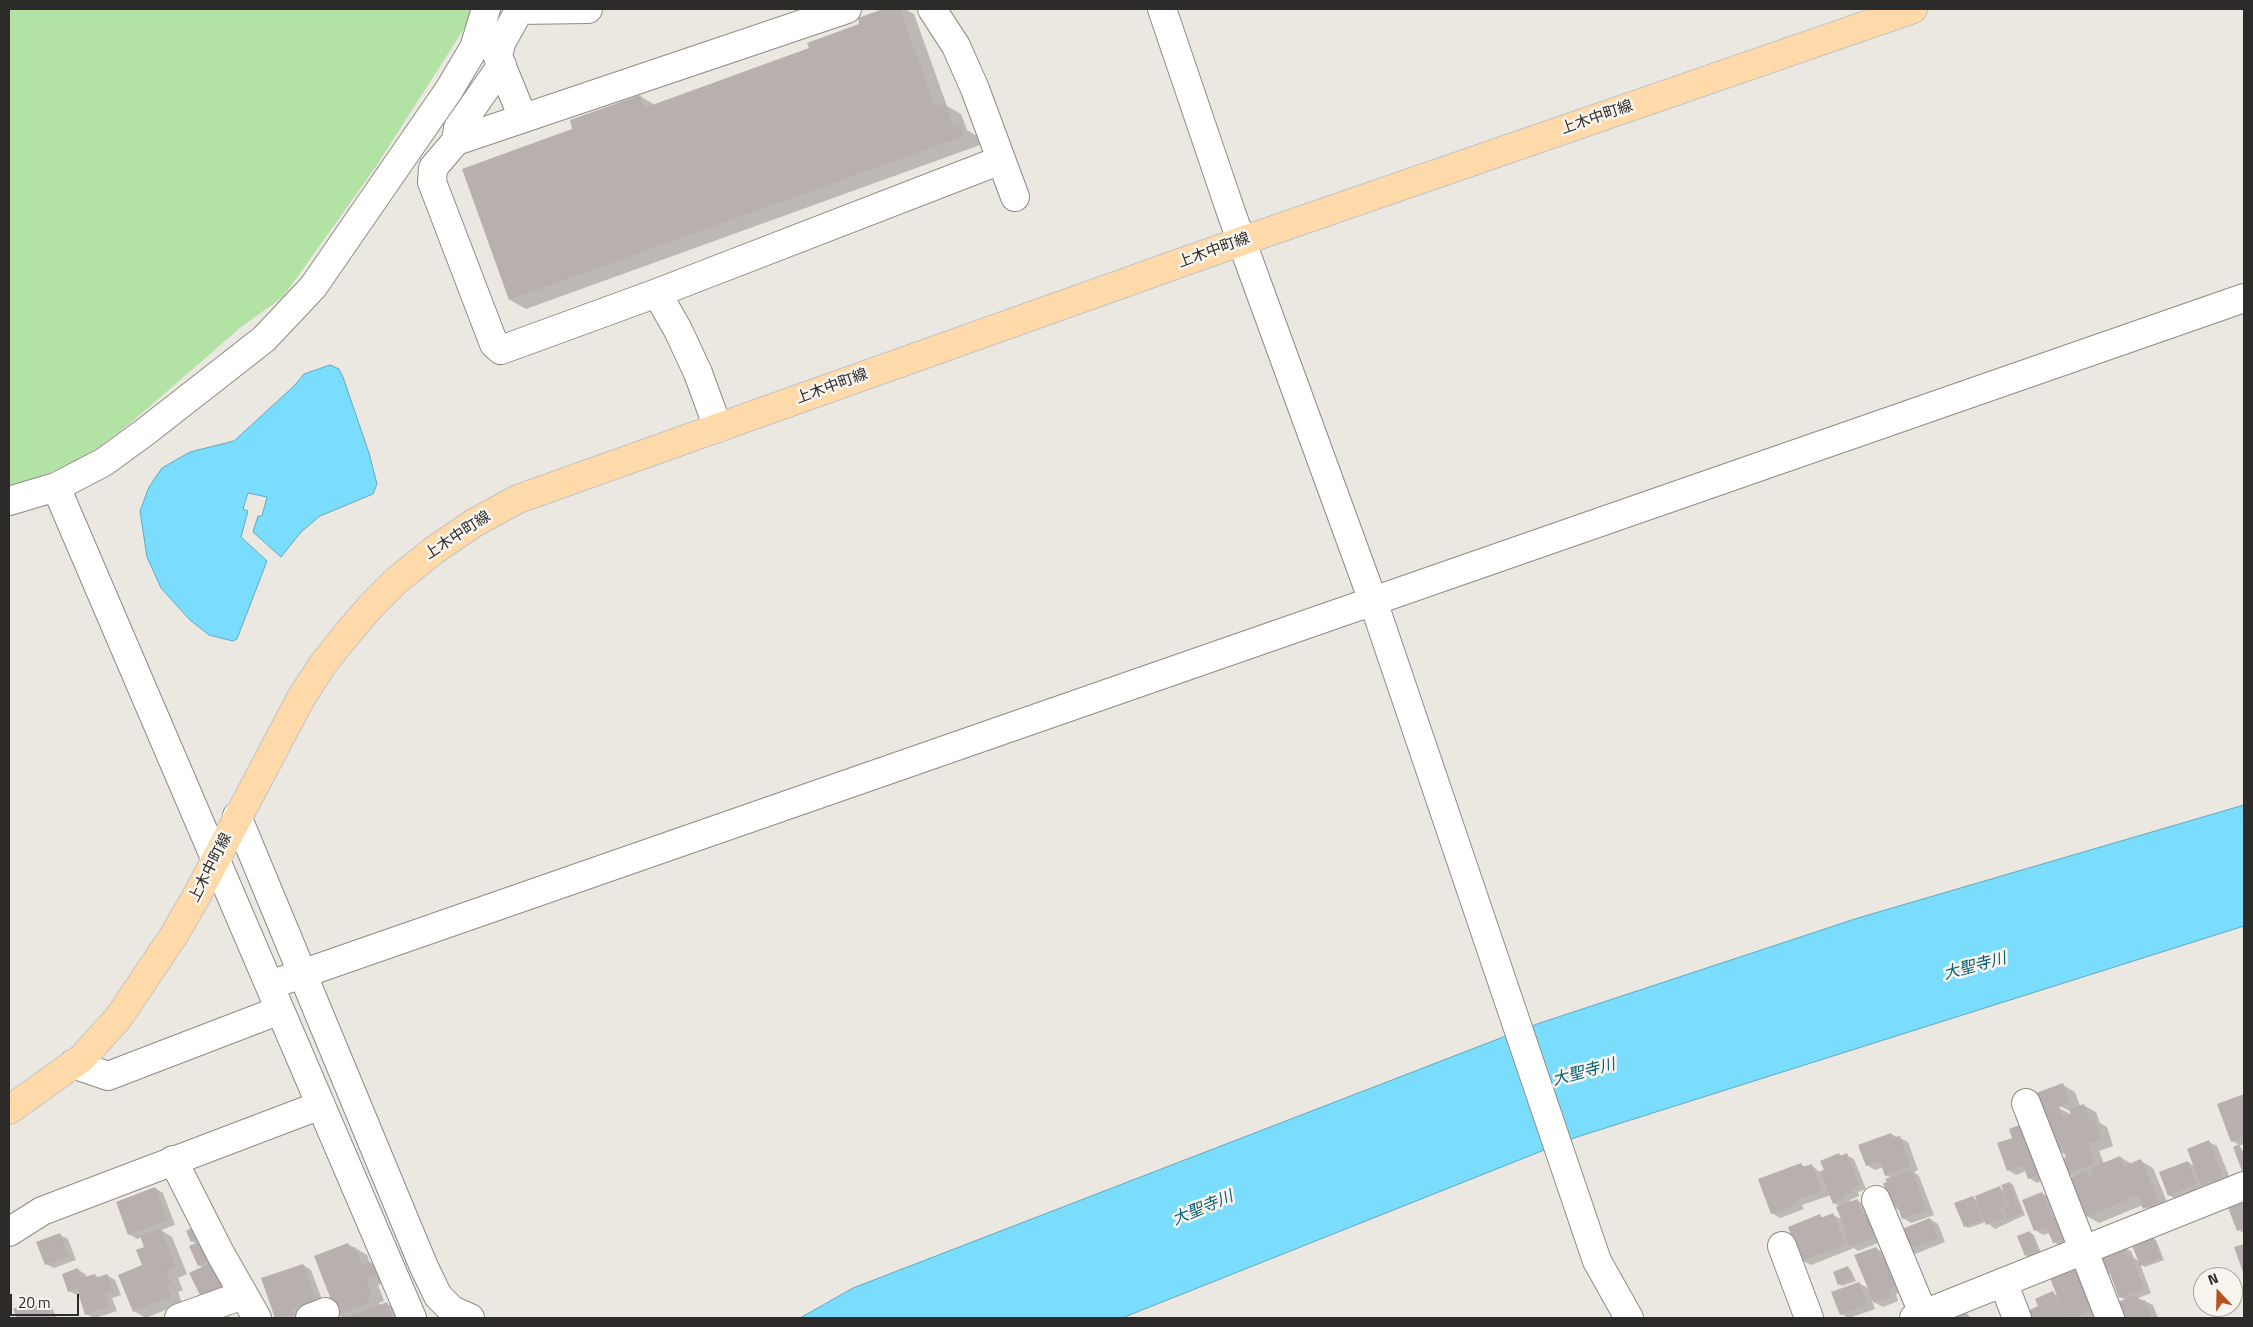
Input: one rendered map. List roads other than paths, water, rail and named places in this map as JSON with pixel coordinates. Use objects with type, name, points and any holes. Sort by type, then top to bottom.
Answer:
[{"type":"main road","name":"上木中町線","points":[[9,1110],[74,1064],[119,1017],[174,935],[216,861],[301,698],[323,664],[371,606],[426,556],[474,523],[518,500],[718,428],[1242,241],[1913,9]]},
{"type":"street","points":[[9,501],[56,487],[104,462],[264,338],[313,286],[449,90],[474,48],[486,9]]},
{"type":"street","points":[[523,118],[498,57],[501,43],[519,10],[588,9]]},
{"type":"street","points":[[847,9],[787,18],[523,118],[456,141],[433,168],[432,182],[494,344],[500,350],[657,293],[1001,160]]},
{"type":"street","points":[[932,9],[956,46],[975,89],[1015,197]]},
{"type":"street","points":[[1162,9],[1242,241],[1373,601],[1597,1261],[1629,1318]]},
{"type":"street","points":[[456,141],[458,128],[502,65]]},
{"type":"street","points":[[657,293],[678,330],[698,373],[718,428]]},
{"type":"street","points":[[270,986],[2244,298]]},
{"type":"street","points":[[56,487],[412,1318]]},
{"type":"street","points":[[238,816],[305,973],[424,1267],[438,1296],[452,1310],[470,1318]]},
{"type":"street","points":[[74,1064],[108,1076],[280,1010]]},
{"type":"street","points":[[2026,1103],[2110,1318]]},
{"type":"street","points":[[9,1232],[42,1211],[321,1105]]},
{"type":"street","points":[[173,1160],[243,1295],[257,1318]]},
{"type":"street","points":[[1876,1200],[1921,1317],[2003,1282],[2244,1186]]},
{"type":"street","points":[[1782,1246],[1809,1318]]},
{"type":"street","points":[[2003,1282],[2017,1318]]},
{"type":"street","points":[[179,1318],[243,1295]]},
{"type":"water","points":[[330,365],[339,369],[343,377],[369,453],[377,484],[373,494],[320,516],[301,532],[281,557],[253,532],[258,516],[262,516],[267,497],[248,493],[243,509],[248,511],[241,537],[267,561],[237,639],[233,641],[209,635],[190,620],[161,588],[147,557],[140,511],[149,487],[162,468],[190,452],[234,441],[294,386],[304,374]]},
{"type":"water","name":"大聖寺川","points":[[2244,805],[2244,926],[1577,1137],[1122,1318],[800,1318],[853,1288],[1537,1024],[1858,918]]}]
